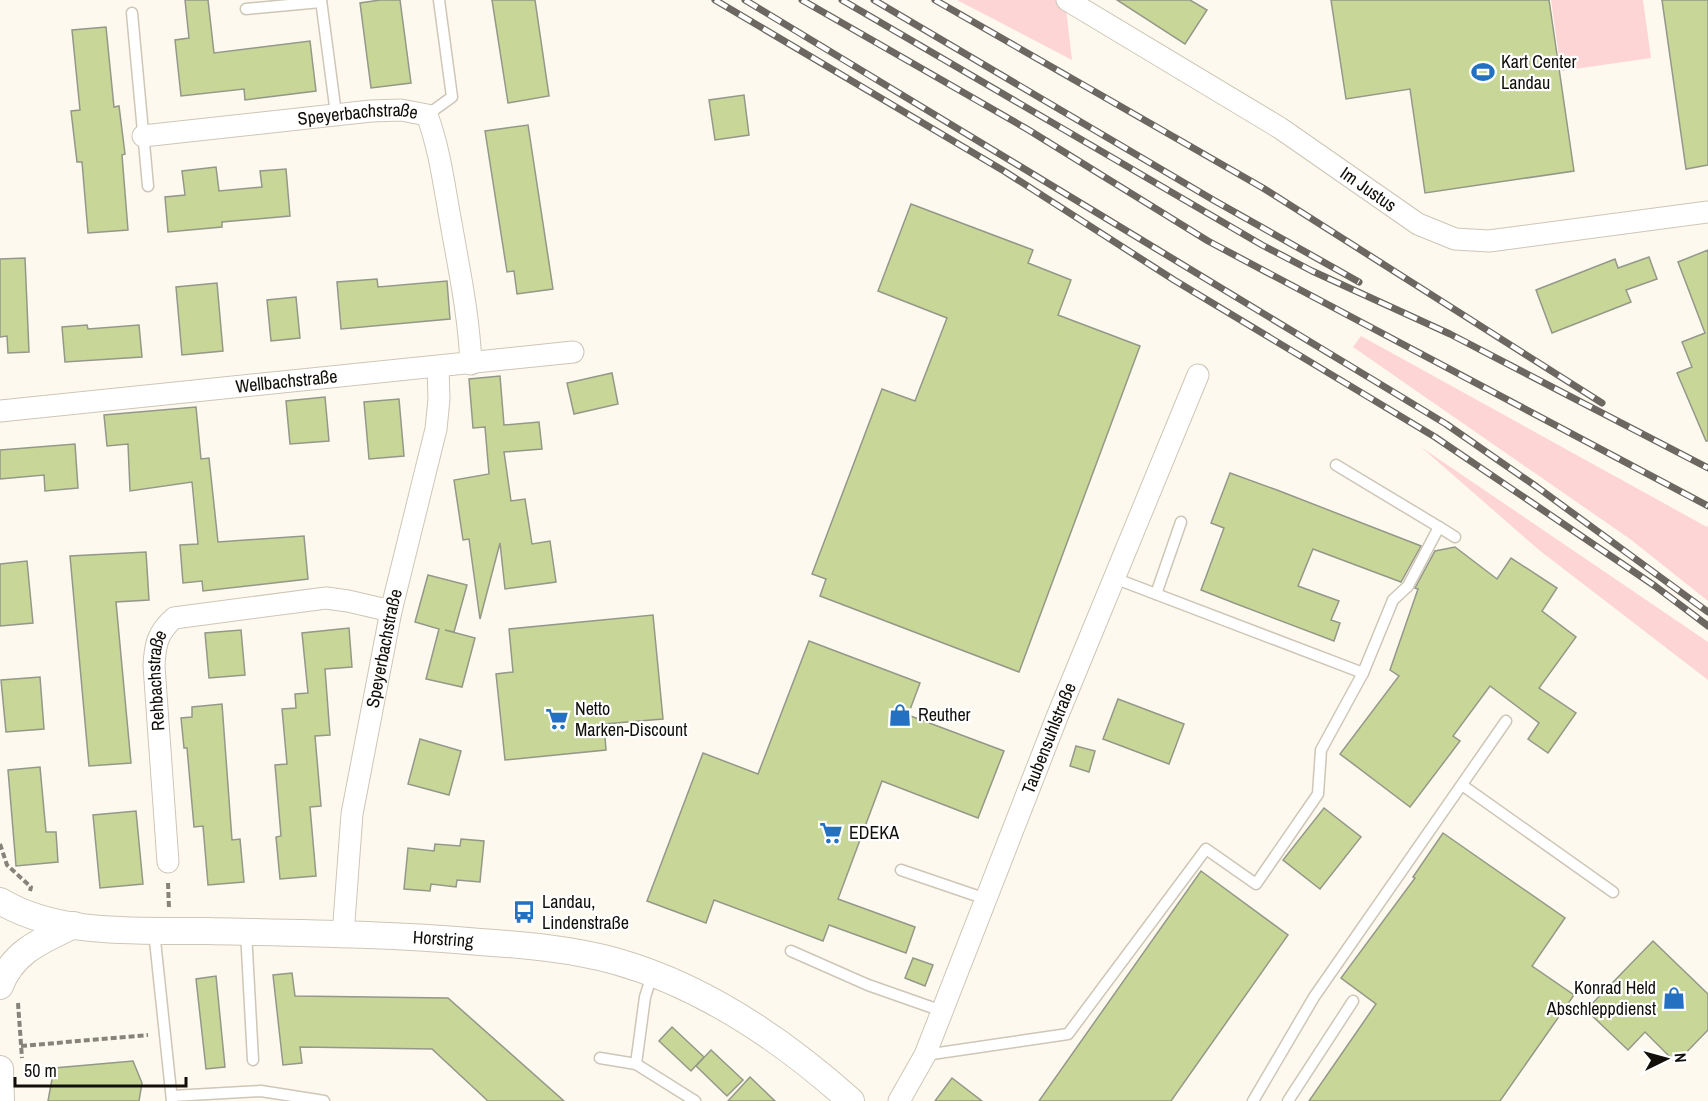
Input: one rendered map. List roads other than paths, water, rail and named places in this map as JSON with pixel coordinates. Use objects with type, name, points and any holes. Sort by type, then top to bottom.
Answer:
[{"type":"street","name":"Im Justus","points":[[1067,0],[1280,128],[1418,224],[1443,236],[1489,241],[1708,212]]},
{"type":"street","name":"Speyerbachstraße","points":[[143,136],[336,114],[401,110],[427,115],[436,139],[468,326],[471,364]]},
{"type":"street","name":"Wellbachstraße","points":[[0,411],[573,352]]},
{"type":"street","name":"Speyerbachstraße","points":[[343,935],[352,814],[391,611],[436,429],[439,399],[438,367]]},
{"type":"street","name":"Taubensuhlstraße","points":[[899,1101],[926,1055],[1114,578],[1198,375]]},
{"type":"street","name":"Rehbachstraße","points":[[168,862],[154,666],[155,642],[164,627],[174,618],[326,598],[348,600],[391,611]]},
{"type":"street","name":"Horstring","points":[[0,901],[23,913],[74,925],[162,930],[419,936],[530,946],[616,962],[700,996],[774,1037],[851,1101]]},
{"type":"street","points":[[8,989],[9,968],[21,953],[74,925]]},
{"type":"street","points":[[1,1101],[11,1069]]},
{"type":"lane","points":[[427,115],[452,97],[439,0]]},
{"type":"lane","points":[[246,9],[321,1],[336,114]]},
{"type":"lane","points":[[132,13],[148,186]]},
{"type":"lane","points":[[1336,465],[1455,537]]},
{"type":"lane","points":[[1156,594],[1181,522]]},
{"type":"lane","points":[[926,1055],[1068,1034],[1206,849],[1256,884],[1318,794],[1321,750],[1363,673],[1393,600],[1408,586],[1439,527]]},
{"type":"lane","points":[[1114,578],[1363,673]]},
{"type":"lane","points":[[1253,1101],[1314,998],[1506,721]]},
{"type":"lane","points":[[1462,785],[1613,892]]},
{"type":"lane","points":[[901,870],[986,899]]},
{"type":"lane","points":[[162,930],[172,1098],[261,1090],[324,1101]]},
{"type":"lane","points":[[246,932],[253,1060]]},
{"type":"lane","points":[[791,951],[868,985],[942,1011]]},
{"type":"lane","points":[[636,1064],[645,997],[652,975]]},
{"type":"lane","points":[[1288,1101],[1353,1001]]},
{"type":"lane","points":[[600,1058],[636,1064],[695,1101]]},
{"type":"railway","points":[[715,0],[1004,171],[1174,280],[1435,437],[1655,586],[1708,626]]},
{"type":"railway","points":[[745,0],[1446,424],[1537,487],[1708,612]]},
{"type":"railway","points":[[802,0],[1027,129],[1208,241],[1708,506]]},
{"type":"railway","points":[[842,0],[1262,245],[1312,271],[1450,334],[1708,468]]},
{"type":"railway","points":[[874,0],[1215,201],[1359,282]]},
{"type":"railway","points":[[935,0],[1263,188],[1602,403]]},
{"type":"place","name":"Kart Center Landau","points":[[1483,72]]},
{"type":"place","name":"Reuther","points":[[900,715]]},
{"type":"place","name":"Netto Marken-Discount","points":[[557,719]]},
{"type":"place","name":"EDEKA","points":[[831,833]]},
{"type":"place","name":"Landau, Lindenstraße","points":[[524,912]]},
{"type":"place","name":"Konrad Held Abschleppdienst","points":[[1674,998]]}]
